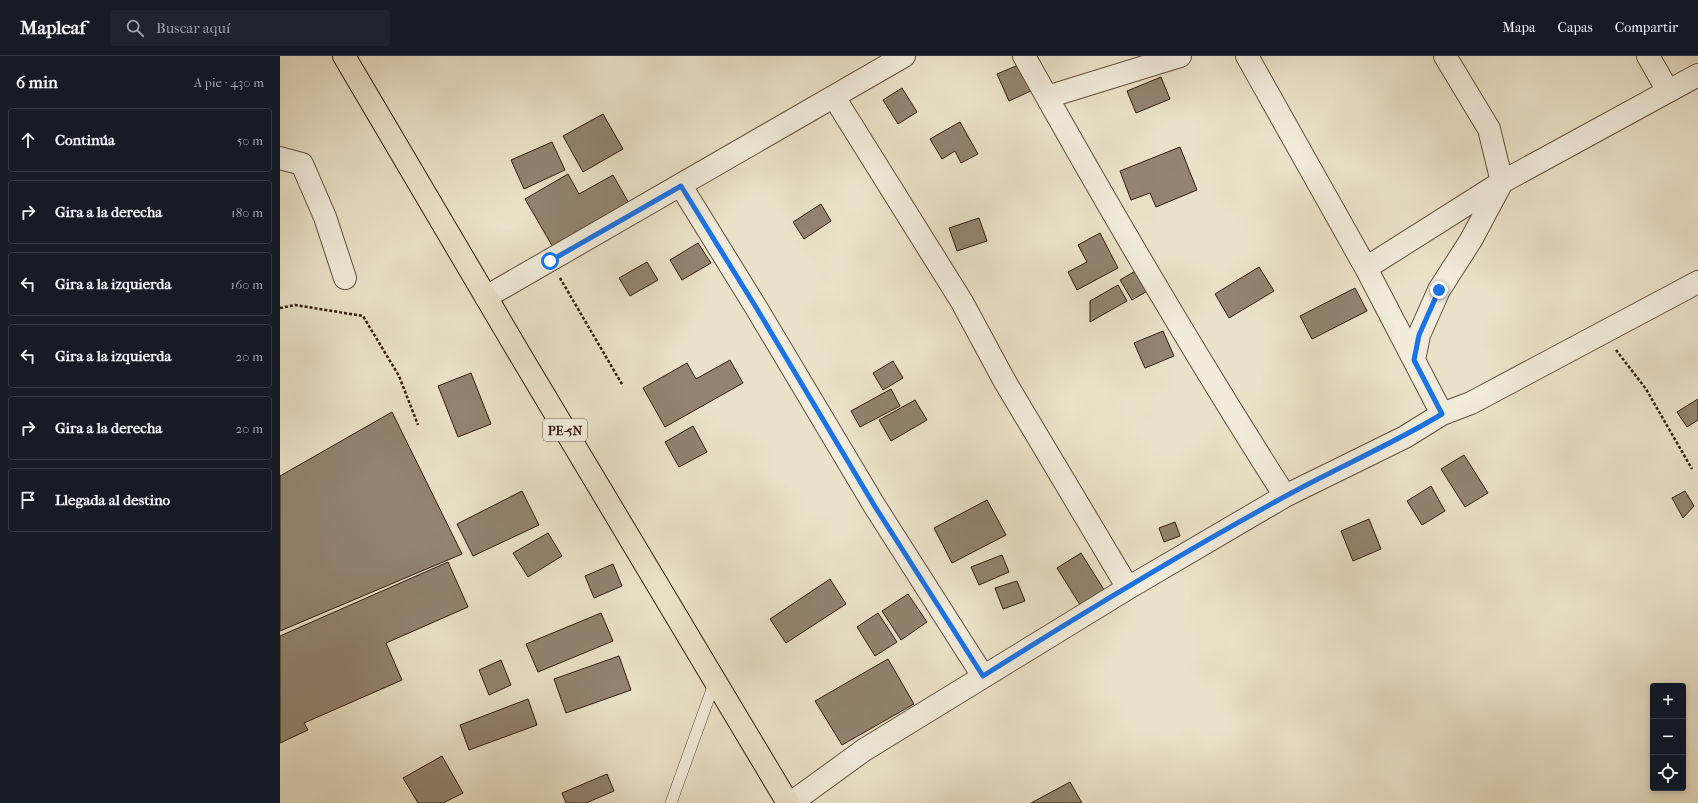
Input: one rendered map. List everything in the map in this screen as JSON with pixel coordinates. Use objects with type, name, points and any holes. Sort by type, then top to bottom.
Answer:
[{"type":"highway","name":"PE-5N","points":[[344,56],[486,297],[789,803]]},
{"type":"street","points":[[486,297],[681,186],[904,56]]},
{"type":"street","points":[[1024,56],[1213,383],[1285,496]]},
{"type":"street","points":[[1047,97],[1180,56]]},
{"type":"street","points":[[1247,56],[1366,268],[1442,414]]},
{"type":"street","points":[[1414,360],[1419,335],[1439,290],[1472,240],[1502,182],[1489,129],[1445,56]]},
{"type":"street","points":[[1648,56],[1668,91]]},
{"type":"street","points":[[1366,268],[1502,182],[1698,75]]},
{"type":"street","points":[[834,97],[962,302],[1004,380],[1128,588]]},
{"type":"street","points":[[280,158],[302,164],[326,217],[345,278]]},
{"type":"street","points":[[681,186],[757,309],[874,505],[983,676]]},
{"type":"street","points":[[789,803],[864,750],[983,676],[1128,588],[1285,496],[1405,437],[1442,414],[1471,403],[1698,282]]},
{"type":"lane","points":[[671,803],[715,681]]},
{"type":"path","points":[[550,261],[623,386]]},
{"type":"path","points":[[280,308],[295,305],[363,316],[399,376],[418,425]]},
{"type":"path","points":[[1602,332],[1646,389],[1692,469]]},
{"type":"building","points":[[1021,64],[1033,90],[1009,101],[997,74]]},
{"type":"building","points":[[1161,77],[1170,99],[1136,113],[1127,91]]},
{"type":"building","points":[[902,88],[917,112],[898,124],[883,100]]},
{"type":"building","points":[[603,114],[623,149],[583,172],[563,136]]},
{"type":"building","points":[[960,122],[978,154],[961,163],[955,151],[942,159],[930,139]]},
{"type":"building","points":[[552,142],[565,170],[524,189],[511,160]]},
{"type":"building","points":[[1180,147],[1197,190],[1156,207],[1150,193],[1131,200],[1120,171]]},
{"type":"building","points":[[568,174],[579,194],[613,175],[630,205],[554,249],[525,199]]},
{"type":"building","points":[[821,204],[831,221],[804,239],[793,222]]},
{"type":"building","points":[[979,218],[987,241],[957,251],[949,228]]},
{"type":"building","points":[[1100,233],[1118,268],[1077,290],[1068,272],[1087,262],[1078,245]]},
{"type":"building","points":[[698,243],[711,263],[682,280],[670,260]]},
{"type":"building","points":[[647,262],[658,280],[630,296],[619,278]]},
{"type":"building","points":[[1259,267],[1274,291],[1229,318],[1215,294]]},
{"type":"building","points":[[1137,270],[1149,290],[1132,300],[1120,280]]},
{"type":"building","points":[[1118,285],[1127,301],[1090,322],[1090,301]]},
{"type":"building","points":[[1355,288],[1367,311],[1312,339],[1300,316]]},
{"type":"building","points":[[1163,331],[1174,356],[1145,368],[1134,343]]},
{"type":"building","points":[[730,360],[743,383],[665,427],[643,388],[687,363],[696,379]]},
{"type":"building","points":[[893,361],[903,378],[883,390],[873,373]]},
{"type":"building","points":[[471,373],[491,424],[458,437],[438,386]]},
{"type":"building","points":[[891,389],[900,406],[860,427],[851,411]]},
{"type":"building","points":[[1698,399],[1698,420],[1687,427],[1677,412]]},
{"type":"building","points":[[915,400],[927,420],[891,441],[879,420]]},
{"type":"building","points":[[392,412],[462,554],[280,631],[280,476]]},
{"type":"building","points":[[693,426],[707,452],[679,467],[665,442]]},
{"type":"building","points":[[1464,455],[1488,493],[1465,507],[1441,469]]},
{"type":"building","points":[[1431,486],[1445,511],[1422,525],[1407,501]]},
{"type":"building","points":[[522,491],[539,525],[473,556],[457,524]]},
{"type":"building","points":[[1685,491],[1694,506],[1683,518],[1672,498]]},
{"type":"building","points":[[987,500],[1006,535],[952,563],[934,528]]},
{"type":"building","points":[[1369,519],[1381,549],[1353,561],[1341,531]]},
{"type":"building","points":[[1175,522],[1180,536],[1164,542],[1159,528]]},
{"type":"building","points":[[548,533],[562,556],[528,577],[513,553]]},
{"type":"building","points":[[1081,553],[1106,593],[1082,608],[1057,568]]},
{"type":"building","points":[[1002,555],[1009,572],[979,585],[971,567]]},
{"type":"building","points":[[448,562],[468,607],[386,643],[402,680],[304,723],[308,730],[280,743],[280,636]]},
{"type":"building","points":[[613,564],[622,586],[594,598],[585,576]]},
{"type":"building","points":[[830,579],[846,604],[786,643],[770,619]]},
{"type":"building","points":[[1017,581],[1025,601],[1003,609],[995,588]]},
{"type":"building","points":[[908,594],[927,622],[901,640],[882,611]]},
{"type":"building","points":[[601,613],[613,641],[538,672],[526,644]]},
{"type":"building","points":[[878,613],[897,642],[875,656],[857,627]]},
{"type":"building","points":[[619,656],[631,690],[566,713],[554,679]]},
{"type":"building","points":[[888,659],[914,704],[842,745],[815,701]]},
{"type":"building","points":[[501,660],[511,685],[489,695],[479,670]]},
{"type":"building","points":[[528,699],[537,725],[469,750],[460,725]]},
{"type":"building","points":[[442,756],[463,793],[443,803],[418,803],[403,778]]},
{"type":"building","points":[[607,774],[614,791],[586,803],[566,803],[562,793]]},
{"type":"building","points":[[1070,782],[1082,803],[1031,803]]},
{"type":"route","points":[[550,261],[681,186],[757,309],[874,505],[983,676],[1128,588],[1285,496],[1405,437],[1442,414],[1414,360],[1419,335],[1439,290]]}]
